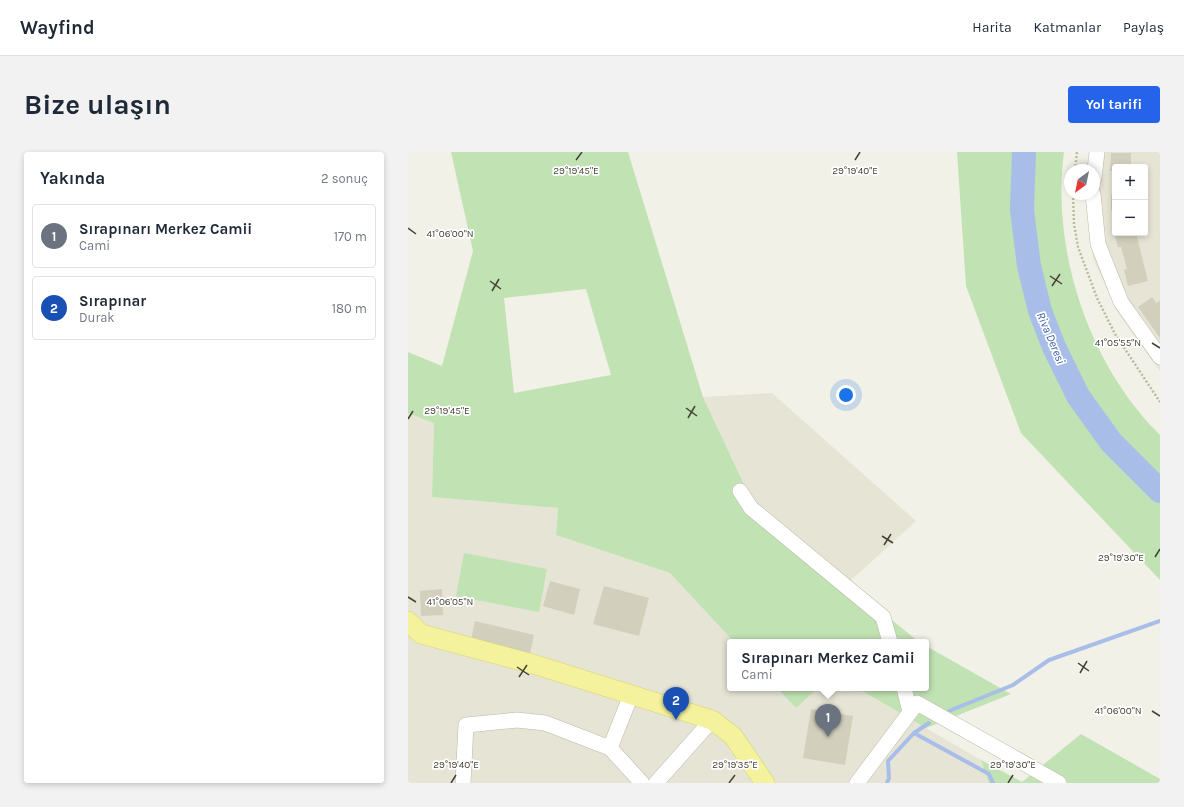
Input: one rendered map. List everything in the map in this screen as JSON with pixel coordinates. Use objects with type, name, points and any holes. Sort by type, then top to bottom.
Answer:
[{"type":"main road","points":[[408,621],[421,634],[533,664],[712,720],[733,736],[765,783]]},
{"type":"street","points":[[1096,164],[1097,152]]},
{"type":"street","points":[[1094,200],[1098,244],[1121,302],[1160,357]]},
{"type":"street","points":[[740,491],[751,508],[883,617],[889,639]]},
{"type":"street","points":[[905,691],[910,712]]},
{"type":"street","points":[[610,748],[631,695]]},
{"type":"street","points":[[857,783],[917,703],[1059,783]]},
{"type":"street","points":[[463,783],[466,725],[517,720],[545,723],[610,748],[642,783]]},
{"type":"street","points":[[656,783],[712,720]]},
{"type":"path","points":[[1076,164],[1077,152]]},
{"type":"shaded area","points":[[1093,152],[1160,152],[1160,371],[1117,311],[1093,258],[1088,207],[1091,200],[1100,200],[1100,164],[1093,164]]},
{"type":"shaded area","points":[[772,393],[916,521],[847,584],[756,510],[703,397]]},
{"type":"shaded area","points":[[408,413],[434,422],[432,497],[558,508],[556,535],[670,573],[731,639],[727,639],[727,691],[780,691],[796,708],[815,691],[862,691],[981,760],[989,783],[408,783]]},
{"type":"green space","points":[[451,152],[628,152],[703,397],[756,510],[915,639],[731,639],[670,573],[556,535],[558,508],[432,497],[434,423],[408,413],[408,352],[442,366],[473,251]],"holes":[[[586,289],[611,375],[514,393],[504,298]]]},
{"type":"green space","name":"Riva Deresi","points":[[957,152],[1064,152],[1061,190],[1064,228],[1070,267],[1080,304],[1095,341],[1113,375],[1135,407],[1160,435],[1160,580],[1021,433],[966,286]]},
{"type":"green space","points":[[464,553],[547,569],[539,612],[456,596]]},
{"type":"green space","points":[[929,648],[1011,694],[926,728],[862,691],[929,691]]},
{"type":"green space","points":[[780,691],[815,691],[796,708]]},
{"type":"green space","points":[[1081,734],[1160,779],[1160,783],[989,783],[981,760],[1022,782]]},
{"type":"building","points":[[1111,153],[1131,153],[1131,164],[1112,164],[1112,171],[1110,171]]},
{"type":"building","points":[[1112,195],[1112,211],[1111,211]]},
{"type":"building","points":[[1115,236],[1137,236],[1148,281],[1128,286],[1124,270],[1127,269],[1121,247],[1118,247]]},
{"type":"building","points":[[1152,297],[1156,303],[1160,301],[1160,338],[1138,307]]},
{"type":"building","points":[[550,581],[580,589],[574,615],[543,606]]},
{"type":"building","points":[[604,586],[649,598],[639,636],[593,624]]},
{"type":"building","points":[[442,589],[443,615],[421,616],[420,591]]},
{"type":"building","points":[[475,621],[534,635],[530,654],[471,640]]},
{"type":"building","points":[[811,709],[853,716],[845,765],[803,758]]},
{"type":"waterway","name":"Riva Deresi","points":[[1024,152],[1022,210],[1029,266],[1040,311],[1054,347],[1078,396],[1111,442],[1160,491]]},
{"type":"waterway","points":[[949,711],[1013,685],[1049,660],[1160,621]]},
{"type":"waterway","points":[[887,783],[889,778],[888,761],[914,733],[929,723]]},
{"type":"waterway","points":[[914,733],[989,774],[993,783]]},
{"type":"place","name":"Sırapınar","points":[[676,720]]},
{"type":"place","name":"Sırapınarı Merkez Camii","points":[[828,737]]}]
